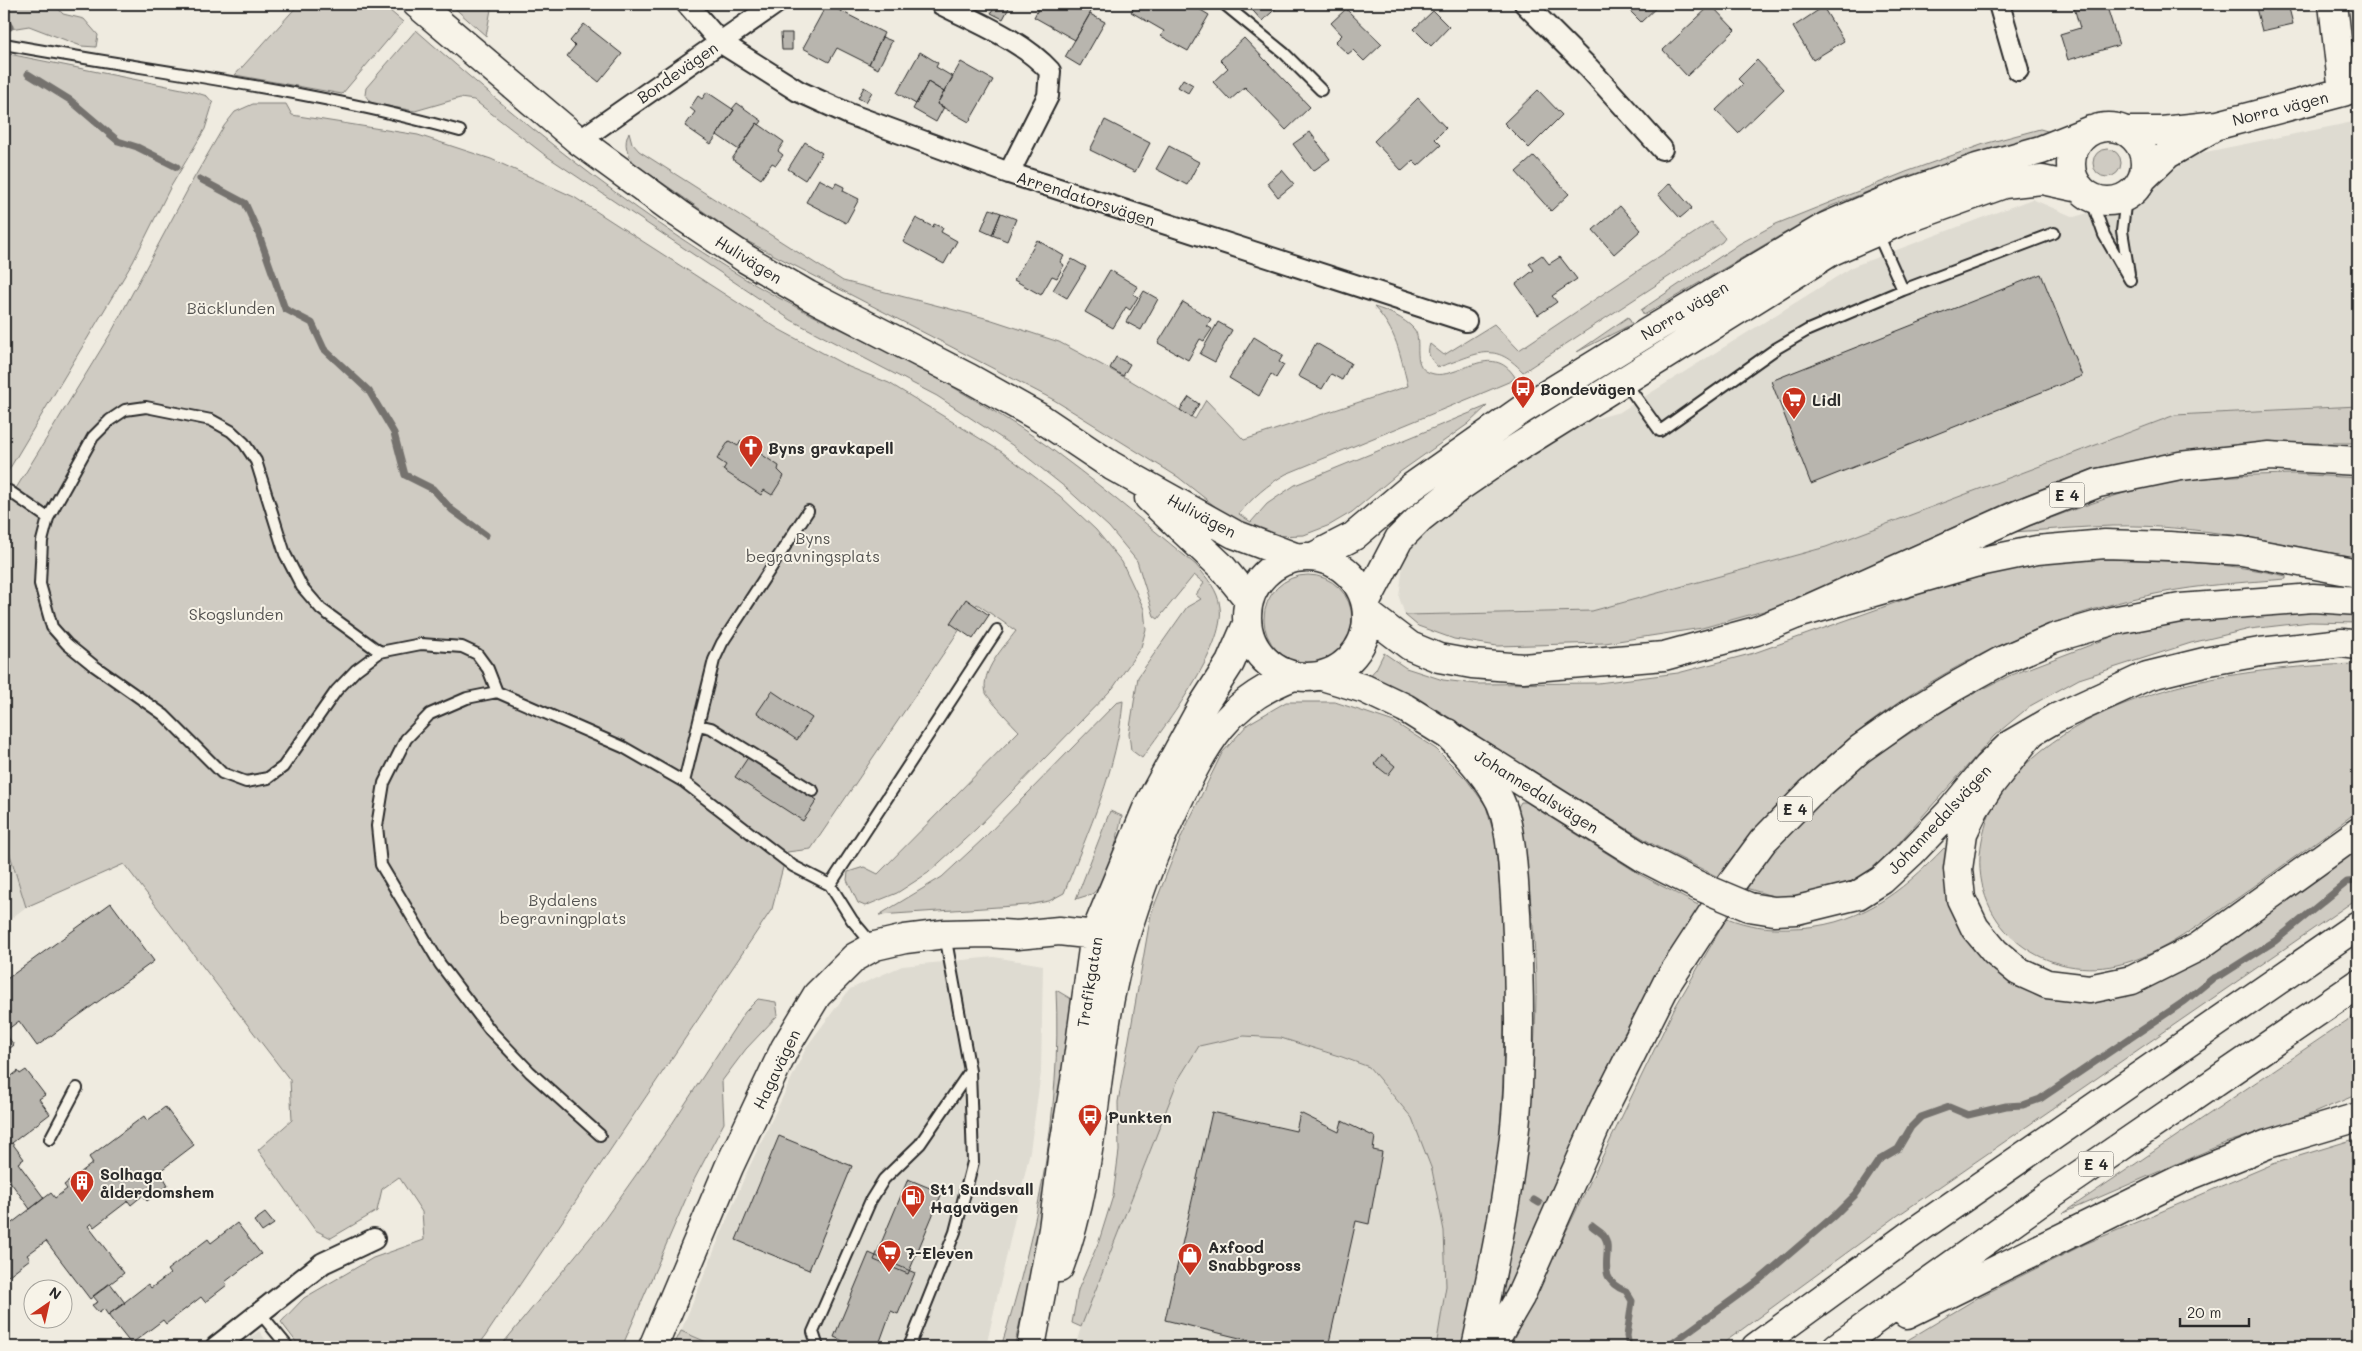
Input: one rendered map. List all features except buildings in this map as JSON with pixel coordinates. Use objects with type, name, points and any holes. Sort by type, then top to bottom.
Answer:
[{"type":"main road","name":"Hulivägen","points":[[417,4],[579,141],[679,214],[746,259],[808,296],[969,378],[1034,414],[1112,466],[1234,534],[1304,557]]},
{"type":"main road","points":[[2333,4],[2353,91]]},
{"type":"main road","name":"Norra vägen","points":[[2127,131],[2162,131],[2218,125],[2353,91]]},
{"type":"main road","name":"Norra vägen","points":[[2144,177],[2168,154],[2218,125]]},
{"type":"main road","points":[[2103,127],[2115,127],[2127,131],[2137,140],[2144,151],[2146,166],[2144,177],[2138,186],[2126,197],[2116,201],[2106,201],[2085,193],[2073,177],[2070,164],[2072,152],[2080,139],[2091,130],[2103,127]]},
{"type":"main road","name":"Norra vägen","points":[[1304,557],[1354,536],[1412,487],[1523,409],[1634,340],[1825,227],[1895,198],[1977,168],[2041,150],[2091,130]]},
{"type":"main road","name":"Norra vägen","points":[[1367,608],[1399,539],[1420,518],[1458,488],[1515,449],[1719,324],[1832,251],[2004,184],[2042,180],[2085,193]]},
{"type":"main road","name":"E 4","points":[[1797,614],[2024,512],[2098,483],[2180,466],[2269,456],[2358,461]]},
{"type":"main road","name":"Hulivägen","points":[[1112,466],[1222,567],[1248,612]]},
{"type":"main road","points":[[1367,608],[1410,646],[1439,658],[1472,664],[1523,668],[1664,656],[1756,631],[1797,614],[1974,563],[2036,550],[2105,544],[2242,551],[2300,560],[2358,574]]},
{"type":"main road","points":[[1304,557],[1329,561],[1344,569],[1352,576],[1362,592],[1367,608],[1366,628],[1358,649],[1339,669],[1322,676],[1294,676],[1271,665],[1256,650],[1250,638],[1248,612],[1260,579],[1277,564],[1304,557]]},
{"type":"main road","name":"E 4","points":[[1491,1347],[1520,1297],[1603,1110],[1667,983],[1732,884],[1763,841],[1810,793],[1860,749],[1911,713],[1970,678],[2001,661],[2054,638],[2112,622],[2180,608],[2313,598],[2358,601]]},
{"type":"main road","name":"Trafikgatan","points":[[1031,1344],[1053,1229],[1094,945],[1148,806],[1203,705],[1230,663],[1248,612]]},
{"type":"main road","name":"Johannedalsvägen","points":[[1322,676],[1365,689],[1406,708],[1644,858],[1698,886],[1749,907],[1774,911],[1797,910],[1858,895],[1882,880],[1950,812],[1987,767],[2011,744],[2056,718],[2147,676],[2204,662],[2260,652],[2342,643],[2358,644]]},
{"type":"main road","name":"Trafikgatan","points":[[1031,1344],[1072,1233],[1090,1137],[1110,997],[1121,951],[1152,858],[1195,766],[1222,724],[1250,697],[1270,685],[1294,676]]},
{"type":"main road","points":[[1447,733],[1482,771],[1500,802],[1509,841],[1517,943],[1518,1087],[1510,1162],[1498,1240],[1476,1347]]},
{"type":"main road","points":[[2031,733],[1990,784],[1975,808],[1963,833],[1958,869],[1961,898],[1975,928],[1995,952],[2018,970],[2047,984],[2089,989],[2132,980],[2198,946],[2358,832]]},
{"type":"main road","points":[[1756,1347],[1911,1234],[2358,925]]},
{"type":"main road","name":"Hagavägen","points":[[653,1347],[729,1167],[785,1048],[817,995],[855,957],[875,946],[905,939],[945,934],[987,933],[1017,935],[1059,931],[1094,945],[1121,951]]},
{"type":"main road","name":"E 4","points":[[1837,1347],[2053,1193],[2358,984]]},
{"type":"main road","points":[[1844,1347],[1978,1278],[2181,1179],[2268,1144],[2358,1117]]},
{"type":"street","name":"Arrendatorsvägen","points":[[687,4],[720,42],[790,86],[849,114],[1009,173],[1466,320]]},
{"type":"street","name":"Bondevägen","points":[[579,141],[775,4]]},
{"type":"street","points":[[941,4],[1039,58],[1050,72],[1048,96],[1009,173]]},
{"type":"street","points":[[1525,4],[1589,68],[1662,149]]},
{"type":"street","points":[[1999,4],[2018,70]]},
{"type":"street","points":[[216,1347],[323,1263],[374,1239]]},
{"type":"lane","points":[[1224,4],[1284,53],[1321,90]]},
{"type":"lane","points":[[4,44],[116,65],[179,72],[349,104],[460,131]]},
{"type":"lane","points":[[2085,193],[2104,235],[2130,280],[2122,231],[2126,197]]},
{"type":"lane","points":[[1877,232],[1903,290]]},
{"type":"lane","points":[[1624,381],[1660,431],[1777,348],[1808,330],[1903,290],[2054,233]]},
{"type":"lane","points":[[380,652],[321,609],[302,587],[285,554],[256,461],[244,443],[231,431],[211,420],[146,407],[126,410],[110,420],[92,437],[48,518],[42,541],[40,584],[52,628],[66,644],[93,665],[164,714],[222,773],[246,782],[268,778],[283,767],[336,691],[356,670],[380,652],[421,644],[462,647],[477,654],[488,669],[497,692]]},
{"type":"lane","points":[[9,491],[48,518]]},
{"type":"lane","points":[[684,782],[714,660],[722,643],[808,511]]},
{"type":"lane","points":[[830,885],[997,630]]},
{"type":"lane","points":[[600,1135],[530,1072],[490,1030],[440,964],[381,866],[377,826],[384,783],[406,739],[430,714],[466,698],[497,692],[623,748],[684,782],[793,866],[830,885],[852,920],[875,946]]},
{"type":"lane","points":[[698,725],[711,728],[813,791]]},
{"type":"lane","points":[[909,1347],[955,1232],[973,1162],[970,1071],[945,934]]},
{"type":"lane","points":[[818,1347],[814,1332],[871,1200],[884,1179],[920,1144],[970,1071]]},
{"type":"lane","points":[[50,1139],[77,1088]]},
{"type":"lane","points":[[260,1313],[288,1347]]},
{"type":"shaded area","points":[[2358,121],[2358,406],[2175,415],[1826,547],[1592,611],[1405,615],[1399,597],[1403,564],[1420,534],[1458,502],[1583,422],[1620,412],[1854,266],[2032,199],[2074,217],[2136,199],[2196,154]]},
{"type":"shaded area","points":[[4,835],[26,907],[4,924]]},
{"type":"shaded area","points":[[994,957],[1043,965],[1041,1073],[1030,1151],[986,1347],[718,1347],[681,1331],[745,1176],[807,1046],[850,989],[902,966]]},
{"type":"shaded area","points":[[1244,1036],[1282,1038],[1369,1067],[1412,1118],[1432,1170],[1444,1231],[1446,1286],[1436,1347],[1075,1347],[1081,1327],[1178,1080],[1199,1046]]},
{"type":"shaded area","points":[[259,1331],[271,1347],[238,1347]]},
{"type":"green space","points":[[4,4],[54,4],[63,14],[84,19],[98,35],[96,47],[81,46],[29,26],[4,30]]},
{"type":"green space","points":[[299,4],[382,4],[403,22],[342,94],[235,75]]},
{"type":"green space","points":[[450,4],[492,4],[486,36]]},
{"type":"green space","points":[[416,30],[494,97],[575,162],[660,224],[703,253],[771,294],[946,383],[1020,427],[1096,483],[1196,565],[1211,584],[1219,601],[1219,624],[1214,643],[1192,686],[1142,758],[1131,750],[1129,734],[1138,677],[1187,607],[1201,599],[1196,595],[1204,583],[1194,575],[1158,619],[1154,616],[1137,561],[1109,527],[1066,488],[1012,445],[937,396],[791,320],[545,155],[474,100],[460,98],[415,111],[371,103],[365,95],[366,88]]},
{"type":"green space","points":[[4,53],[187,90],[207,96],[213,103],[205,129],[170,188],[133,262],[4,478]]},
{"type":"green space","points":[[253,104],[286,104],[292,115],[418,135],[491,159],[574,197],[780,330],[849,367],[889,383],[1002,452],[1060,496],[1096,530],[1122,562],[1144,609],[1146,629],[1141,647],[1113,688],[976,829],[928,873],[897,893],[865,906],[858,903],[847,880],[848,872],[864,867],[878,874],[1019,731],[988,696],[985,685],[986,676],[994,660],[1016,631],[977,604],[811,849],[787,852],[772,909],[478,1347],[300,1347],[281,1322],[304,1298],[373,1258],[424,1240],[422,1212],[399,1177],[382,1189],[377,1211],[331,1238],[315,1230],[258,1150],[292,1120],[290,1080],[124,864],[26,907],[4,835],[4,508],[111,333],[224,126],[235,112]]},
{"type":"green space","points":[[2040,129],[2051,132],[1908,176],[1831,206],[1644,315],[1641,310],[1739,244],[1776,224],[1906,172],[1984,144]]},
{"type":"green space","points":[[629,132],[632,143],[639,151],[843,281],[989,319],[1059,342],[1128,379],[1195,419],[1206,400],[1244,440],[1408,386],[1393,334],[1374,307],[1396,315],[1414,329],[1418,340],[1419,361],[1421,367],[1426,371],[1434,374],[1444,374],[1475,364],[1496,362],[1506,367],[1515,377],[1511,381],[1279,478],[1261,492],[1239,514],[1251,522],[1267,504],[1295,485],[1487,406],[1468,424],[1400,472],[1352,512],[1330,525],[1304,535],[1274,536],[1231,519],[1178,477],[1054,400],[743,239],[634,163],[627,148],[626,141]]},
{"type":"green space","points":[[2107,149],[2117,153],[2121,163],[2117,173],[2107,177],[2097,173],[2093,163],[2097,153]]},
{"type":"green space","points":[[1711,222],[1725,238],[1722,242],[1523,372],[1502,355],[1492,353],[1473,355],[1438,367],[1430,357],[1430,344],[1444,355],[1494,324],[1519,350]]},
{"type":"green space","points":[[1628,317],[1632,324],[1577,352]]},
{"type":"green space","points":[[2358,406],[2358,443],[2266,443],[2181,452],[2092,469],[2013,500],[1778,607],[1702,628],[1605,643],[1497,646],[1454,639],[1418,626],[1405,615],[1592,611],[1826,547],[2175,415]]},
{"type":"green space","points":[[2294,474],[2358,478],[2358,558],[2267,541],[2174,528],[2112,526],[2013,532],[2104,499],[2161,484],[2244,475]]},
{"type":"green space","points":[[2092,559],[2214,564],[2286,576],[2286,579],[2191,588],[2116,603],[2057,622],[1999,645],[1944,674],[1891,708],[1841,745],[1795,787],[1753,832],[1718,877],[1656,846],[1549,782],[1436,709],[1400,691],[1366,680],[1376,669],[1384,653],[1406,668],[1443,680],[1476,684],[1598,683],[1678,673],[1754,653],[1965,578],[2024,565]]},
{"type":"green space","points":[[1308,575],[1325,579],[1339,588],[1348,602],[1352,619],[1348,636],[1339,650],[1325,659],[1308,663],[1291,659],[1277,650],[1268,636],[1264,619],[1268,602],[1277,588],[1291,579]]},
{"type":"green space","points":[[2310,610],[2358,614],[2358,623],[2310,622],[2250,629],[2191,643],[2079,679],[2030,706],[1994,736],[1896,846],[1865,875],[1835,889],[1809,897],[1779,898],[1746,888],[1775,848],[1818,803],[1870,759],[1961,700],[2009,676],[2114,636],[2182,619]]},
{"type":"green space","points":[[2358,664],[2358,811],[2242,895],[2183,936],[2151,954],[2117,965],[2088,968],[2061,964],[2036,955],[2015,940],[1997,920],[1986,897],[1980,870],[1982,840],[1991,809],[2001,792],[2034,757],[2073,729],[2117,707],[2164,691],[2213,679],[2311,666]]},
{"type":"green space","points":[[1123,701],[1115,751],[1101,799],[1064,893],[1049,901],[1028,905],[879,915],[942,877],[983,839],[1116,703]]},
{"type":"green space","points":[[1286,702],[1335,702],[1394,722],[1436,749],[1467,780],[1486,806],[1495,838],[1505,944],[1503,1083],[1498,1162],[1476,1287],[1462,1347],[1436,1347],[1446,1286],[1444,1231],[1432,1170],[1412,1118],[1369,1067],[1281,1038],[1244,1036],[1199,1046],[1178,1080],[1081,1327],[1072,1323],[1078,1290],[1099,1241],[1113,1196],[1119,1151],[1118,1102],[1151,914],[1182,835],[1222,753],[1248,724]]},
{"type":"green space","points":[[1521,802],[1526,802],[1641,875],[1700,906],[1661,966],[1624,1034],[1502,1302],[1525,1148],[1535,1032],[1536,993],[1533,923],[1518,807]]},
{"type":"green space","points":[[1110,811],[1122,816],[1108,869],[1104,879],[1092,894],[1076,899]]},
{"type":"green space","points":[[2358,847],[2358,898],[1897,1216],[1718,1347],[1510,1347],[1674,1009],[1727,918],[1750,925],[1774,928],[1814,926],[1836,922],[1876,905],[1894,893],[1944,848],[1947,851],[1966,933],[2087,998]]},
{"type":"green space","points":[[1056,990],[1073,1000],[1040,1236],[1014,1347],[1001,1347],[1026,1260],[1036,1216],[1051,1126],[1057,1035]]},
{"type":"green space","points":[[758,999],[776,1002],[778,1015],[746,1049],[722,1081],[724,1123],[694,1180],[622,1347],[500,1347],[599,1227],[670,1127],[745,1012]]},
{"type":"green space","points":[[2358,1013],[2358,1094],[2295,1121],[2225,1143],[2063,1213]]},
{"type":"green space","points":[[2358,1138],[2358,1347],[1896,1347],[1979,1297],[2085,1244],[2273,1164]]},
{"type":"green space","points":[[681,1331],[718,1347],[673,1347]]},
{"type":"waterway","points":[[4,17],[10,27]]},
{"type":"waterway","points":[[28,74],[70,100],[118,141],[137,147],[177,167]]},
{"type":"waterway","points":[[200,179],[245,203],[258,232],[285,309],[312,323],[324,349],[369,391],[394,433],[405,475],[433,489],[452,510],[486,535]]},
{"type":"waterway","points":[[1667,1347],[1758,1281],[1835,1215],[1856,1194],[1879,1160],[1898,1149],[1911,1127],[1921,1117],[1949,1107],[1968,1115],[2006,1106],[2023,1105],[2040,1099],[2185,1001],[2212,979],[2275,941],[2347,882],[2358,881]]},
{"type":"waterway","points":[[1534,1200],[1539,1203]]},
{"type":"waterway","points":[[1592,1226],[1604,1236],[1607,1242],[1606,1265],[1610,1279],[1616,1286],[1626,1291],[1632,1301],[1627,1336],[1629,1347]]},
{"type":"place","name":"Bondevägen","points":[[1523,409]]},
{"type":"place","name":"Lidl","points":[[1794,420]]},
{"type":"place","name":"Byns gravkapell","points":[[751,468]]},
{"type":"place","name":"Punkten","points":[[1090,1137]]},
{"type":"place","name":"Solhaga ålderdomshem","points":[[82,1203]]},
{"type":"place","name":"St1 Sundsvall Hagavägen","points":[[913,1218]]},
{"type":"place","name":"7-Eleven","points":[[889,1273]]},
{"type":"place","name":"Axfood Snabbgross","points":[[1190,1276]]},
{"type":"park label","name":"Bäcklunden","points":[[231,307]]},
{"type":"park label","name":"Byns begravningsplats","points":[[813,546]]},
{"type":"park label","name":"Skogslunden","points":[[236,613]]},
{"type":"park label","name":"Bydalens begravningplats","points":[[563,908]]}]
